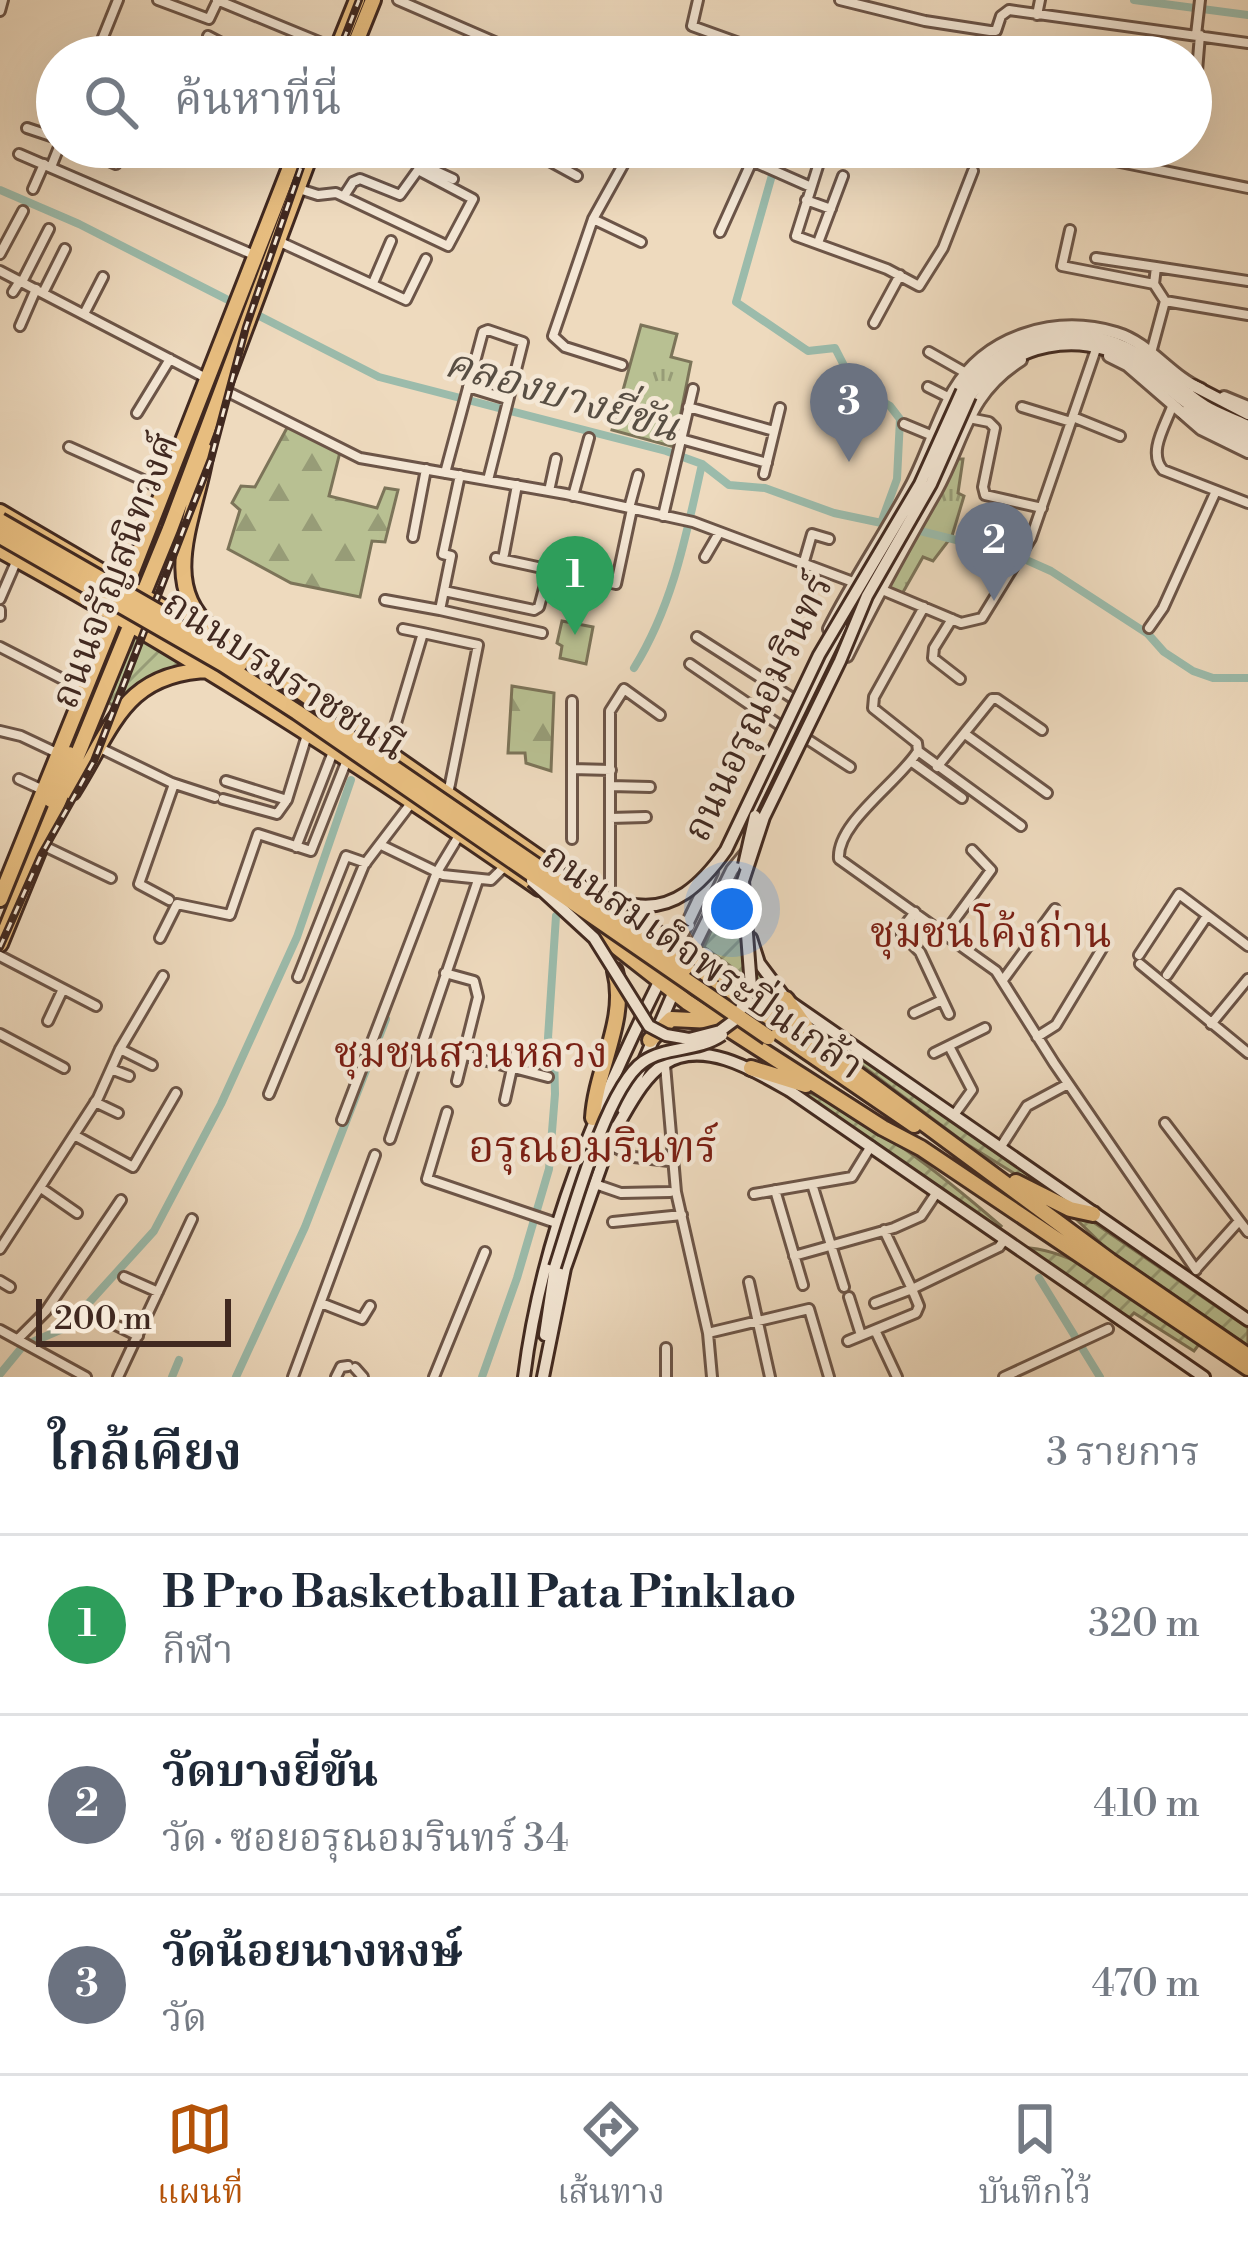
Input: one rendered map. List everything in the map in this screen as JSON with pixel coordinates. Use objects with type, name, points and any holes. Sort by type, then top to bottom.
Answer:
[{"type":"main road","points":[[346,36],[357,0]]},
{"type":"main road","points":[[351,36],[373,0]]},
{"type":"main road","name":"ถนนจรัญสนิทวงศ์","points":[[0,898],[44,791],[101,704],[144,595],[206,378],[277,240],[277,219],[292,168]]},
{"type":"main road","name":"ถนนจรัญสนิทวงศ์","points":[[173,486],[210,423],[257,257],[304,168]]},
{"type":"main road","name":"ถนนจรัญสนิทวงศ์","points":[[0,944],[50,827],[84,690],[173,486],[241,309]]},
{"type":"main road","name":"ถนนอรุณอมรินทร์","points":[[543,1377],[565,1268],[593,1184],[673,992],[684,949],[730,833],[853,582],[901,503],[966,373],[985,354],[1013,338],[1050,328],[1108,331],[1131,339],[1194,386],[1248,410]]},
{"type":"main road","points":[[726,850],[819,655],[920,484],[962,391],[990,361],[1039,338],[1068,334],[1100,338],[1139,355],[1248,439]]},
{"type":"main road","points":[[743,881],[764,817],[867,596],[931,484],[970,396],[989,375],[1018,355],[1042,346],[1096,346],[1133,362],[1198,412],[1248,439]]},
{"type":"main road","name":"ถนนอรุณอมรินทร์","points":[[524,1377],[536,1301],[556,1223],[593,1118],[659,982],[764,830],[887,574],[939,485],[968,417],[985,389],[1019,361],[1055,349],[1094,352]]},
{"type":"main road","points":[[1094,352],[1127,365],[1211,429],[1248,439]]},
{"type":"main road","points":[[210,423],[183,555],[183,584],[196,614],[246,655]]},
{"type":"main road","name":"ถนนบรมราชชนนี","points":[[0,512],[144,595]]},
{"type":"main road","points":[[0,523],[227,655],[516,862],[594,938],[649,1026],[688,1039],[720,1030],[736,1019]]},
{"type":"main road","name":"ถนนบรมราชชนนี","points":[[0,523],[220,663],[410,799]]},
{"type":"main road","points":[[0,538],[223,664],[770,1033],[946,1141]]},
{"type":"main road","name":"ถนนบรมราชชนนี","points":[[0,538],[393,756]]},
{"type":"main road","points":[[48,576],[65,572],[69,565],[63,548]]},
{"type":"main road","name":"ถนนบรมราชชนนี","points":[[0,550],[115,614]]},
{"type":"main road","points":[[545,1358],[545,1318],[555,1267],[627,1076],[652,1056],[713,1041],[736,1019],[751,987],[743,881],[748,836],[831,658],[870,556]]},
{"type":"main road","points":[[86,597],[104,594],[107,587],[101,569]]},
{"type":"main road","points":[[516,862],[612,902],[658,904],[687,894],[708,876],[726,850],[831,658],[887,574]]},
{"type":"main road","name":"ถนนสมเด็จพระปิ่นเกล้า","points":[[144,595],[246,655],[615,910],[684,949],[1248,1368]]},
{"type":"main road","name":"ถนนสมเด็จพระปิ่นเกล้า","points":[[115,614],[195,660],[220,663],[307,735],[460,834],[516,862],[673,992],[1248,1356]]},
{"type":"main road","points":[[195,660],[196,638],[213,635]]},
{"type":"main road","points":[[50,827],[135,694],[152,681],[220,663]]},
{"type":"main road","points":[[101,704],[116,720]]},
{"type":"main road","name":"ถนนจรัญสนิทวงศ์","points":[[0,921],[67,753]]},
{"type":"main road","name":"ถนนสมเด็จพระปิ่นเกล้า","points":[[764,830],[749,874],[747,915],[759,963],[786,999],[1093,1214],[1192,1275],[1248,1320]]},
{"type":"main road","points":[[615,910],[657,908],[687,892],[730,833],[737,845],[753,844]]},
{"type":"main road","points":[[567,908],[580,909],[585,904],[588,897],[582,887]]},
{"type":"main road","points":[[593,1118],[620,996],[598,932]]},
{"type":"main road","points":[[786,999],[820,1046]]},
{"type":"main road","points":[[650,1040],[662,1025],[676,1018],[718,1022]]},
{"type":"main road","points":[[770,1033],[921,1148]]},
{"type":"main road","name":"ถนนสมเด็จพระปิ่นเกล้า","points":[[665,1064],[712,1058],[751,1068],[1005,1239],[1111,1324],[1204,1377]]},
{"type":"main road","points":[[611,1139],[650,1077],[665,1064]]},
{"type":"main road","points":[[751,1068],[834,1095]]},
{"type":"main road","points":[[976,1162],[1070,1209],[1093,1214]]},
{"type":"street","points":[[0,11],[3,0]]},
{"type":"street","points":[[103,36],[118,0]]},
{"type":"street","points":[[158,0],[207,19],[212,18],[217,0],[299,36]]},
{"type":"street","points":[[398,0],[481,36]]},
{"type":"street","points":[[698,0],[692,26],[720,36]]},
{"type":"street","points":[[840,0],[990,31],[995,31],[1009,10],[1204,36]]},
{"type":"street","points":[[1037,15],[1040,0]]},
{"type":"street","points":[[1198,35],[1199,6]]},
{"type":"street","points":[[1212,37],[1248,43]]},
{"type":"street","points":[[27,128],[36,131]]},
{"type":"street","points":[[19,154],[36,161]]},
{"type":"street","points":[[33,189],[47,168]]},
{"type":"street","points":[[53,168],[257,257]]},
{"type":"street","points":[[429,168],[453,179]]},
{"type":"street","points":[[562,168],[577,176]]},
{"type":"street","points":[[621,168],[593,219],[554,336],[565,347],[622,365]]},
{"type":"street","points":[[720,232],[749,168]]},
{"type":"street","points":[[768,168],[811,187]]},
{"type":"street","points":[[817,168],[796,236],[919,286],[943,248],[973,171]]},
{"type":"street","points":[[1149,168],[1248,188]]},
{"type":"street","points":[[298,182],[344,196],[448,246],[473,200],[418,170],[399,195],[360,178],[344,196]]},
{"type":"street","points":[[819,240],[843,176]]},
{"type":"street","points":[[806,200],[831,209]]},
{"type":"street","points":[[0,254],[22,211]]},
{"type":"street","points":[[593,219],[640,242]]},
{"type":"street","points":[[13,292],[49,229]]},
{"type":"street","points":[[1070,230],[1062,266],[1154,284]]},
{"type":"street","points":[[277,240],[406,300],[426,259]]},
{"type":"street","points":[[373,284],[391,241]]},
{"type":"street","points":[[20,326],[65,249]]},
{"type":"street","points":[[1096,259],[1248,281]]},
{"type":"street","points":[[1151,353],[1165,302],[1154,284],[1156,267]]},
{"type":"street","points":[[0,271],[206,378]]},
{"type":"street","points":[[874,323],[900,275]]},
{"type":"street","points":[[84,314],[104,277]]},
{"type":"street","points":[[1165,302],[1248,315]]},
{"type":"street","points":[[445,472],[485,331],[523,342],[488,480]]},
{"type":"street","points":[[928,352],[966,373]]},
{"type":"street","points":[[880,589],[966,624],[982,618],[1042,508],[1094,352]]},
{"type":"street","points":[[137,413],[170,359]]},
{"type":"street","points":[[928,386],[950,398]]},
{"type":"street","points":[[221,388],[361,458],[549,491],[689,522],[853,582]]},
{"type":"street","points":[[663,516],[693,388]]},
{"type":"street","points":[[467,395],[505,406]]},
{"type":"street","points":[[688,407],[774,430]]},
{"type":"street","points":[[1022,407],[1120,436]]},
{"type":"street","points":[[764,475],[780,408]]},
{"type":"street","points":[[1180,408],[1155,452],[1156,464],[1248,503]]},
{"type":"street","points":[[968,417],[995,428],[985,495],[1042,508]]},
{"type":"street","points":[[904,424],[932,436]]},
{"type":"street","points":[[573,496],[589,438]]},
{"type":"street","points":[[681,439],[767,463]]},
{"type":"street","points":[[70,447],[173,486]]},
{"type":"street","points":[[549,491],[556,459]]},
{"type":"street","points":[[413,537],[426,469]]},
{"type":"street","points":[[440,610],[451,556],[443,554],[460,475]]},
{"type":"street","points":[[517,485],[500,556],[616,584],[638,475]]},
{"type":"street","points":[[1149,628],[1216,490]]},
{"type":"street","points":[[705,557],[719,532]]},
{"type":"street","points":[[803,565],[812,534],[829,539]]},
{"type":"street","points":[[0,598],[17,560]]},
{"type":"street","points":[[444,591],[534,610],[539,608],[549,569]]},
{"type":"street","points":[[386,600],[542,632]]},
{"type":"street","points":[[924,607],[872,704],[878,714],[917,743],[918,752],[861,814],[837,856],[988,964],[1003,980],[1192,1275],[1238,1221]]},
{"type":"street","points":[[952,619],[933,658],[959,679]]},
{"type":"street","points":[[403,629],[478,645],[448,794]]},
{"type":"street","points":[[393,756],[423,633]]},
{"type":"street","points":[[697,637],[794,699]]},
{"type":"street","points":[[0,647],[84,690]]},
{"type":"street","points":[[690,664],[781,726]]},
{"type":"street","points":[[615,910],[610,711],[626,690],[660,715]]},
{"type":"street","points":[[937,767],[994,699],[1042,730]]},
{"type":"street","points":[[572,701],[572,839]]},
{"type":"street","points":[[0,731],[67,753]]},
{"type":"street","points":[[965,734],[1047,793]]},
{"type":"street","points":[[100,748],[174,784],[277,814],[287,800],[307,735]]},
{"type":"street","points":[[807,739],[850,767]]},
{"type":"street","points":[[918,752],[1021,826]]},
{"type":"street","points":[[296,847],[340,756]]},
{"type":"street","points":[[160,938],[177,904],[230,915],[257,835],[311,851],[340,756]]},
{"type":"street","points":[[912,762],[962,798]]},
{"type":"street","points":[[572,769],[611,770]]},
{"type":"street","points":[[19,779],[44,791]]},
{"type":"street","points":[[226,781],[287,800]]},
{"type":"street","points":[[169,900],[139,884],[174,784]]},
{"type":"street","points":[[611,786],[650,787]]},
{"type":"street","points":[[268,1094],[365,862],[382,845],[410,799]]},
{"type":"street","points":[[610,818],[646,817]]},
{"type":"street","points":[[342,1120],[437,872],[460,834]]},
{"type":"street","points":[[42,844],[111,878]]},
{"type":"street","points":[[382,845],[437,872],[478,880],[496,878],[516,862]]},
{"type":"street","points":[[945,933],[992,869],[972,850]]},
{"type":"street","points":[[298,977],[346,856],[365,862]]},
{"type":"street","points":[[390,1139],[478,880]]},
{"type":"street","points":[[1248,946],[1179,894],[1140,959],[1248,1053]]},
{"type":"street","points":[[1003,980],[1055,909]]},
{"type":"street","points":[[915,912],[901,932],[920,952],[949,1015]]},
{"type":"street","points":[[1167,975],[1207,916]]},
{"type":"street","points":[[1037,1036],[1057,1025],[1103,946]]},
{"type":"street","points":[[0,956],[96,1006]]},
{"type":"street","points":[[445,973],[477,986],[458,1082]]},
{"type":"street","points":[[2,1242],[95,1102],[163,976]]},
{"type":"street","points":[[1211,1024],[1248,979]]},
{"type":"street","points":[[48,1021],[63,989]]},
{"type":"street","points":[[914,1013],[942,1000]]},
{"type":"street","points":[[934,1053],[985,1028]]},
{"type":"street","points":[[0,1034],[64,1068]]},
{"type":"street","points":[[949,1046],[972,1090],[954,1115]]},
{"type":"street","points":[[120,1049],[152,1065]]},
{"type":"street","points":[[465,1054],[548,1077]]},
{"type":"street","points":[[505,1100],[515,1055]]},
{"type":"street","points":[[665,1064],[676,1192],[708,1333],[712,1377]]},
{"type":"street","points":[[111,1070],[129,1076]]},
{"type":"street","points":[[1000,1148],[1027,1106],[1068,1084]]},
{"type":"street","points":[[74,1135],[133,1167],[176,1093]]},
{"type":"street","points":[[95,1102],[118,1113]]},
{"type":"street","points":[[447,1112],[428,1179],[556,1223]]},
{"type":"street","points":[[1165,1123],[1248,1232]]},
{"type":"street","points":[[611,1139],[634,1157],[669,1161]]},
{"type":"street","points":[[754,1194],[852,1177],[871,1147]]},
{"type":"street","points":[[293,1377],[375,1155]]},
{"type":"street","points":[[593,1184],[621,1193],[670,1192]]},
{"type":"street","points":[[812,1184],[844,1287]]},
{"type":"street","points":[[41,1188],[77,1213]]},
{"type":"street","points":[[776,1190],[803,1285]]},
{"type":"street","points":[[794,1256],[921,1216],[937,1192]]},
{"type":"street","points":[[21,1341],[121,1200]]},
{"type":"street","points":[[613,1222],[682,1215]]},
{"type":"street","points":[[118,1377],[192,1219]]},
{"type":"street","points":[[848,1341],[919,1311],[884,1230]]},
{"type":"street","points":[[874,1303],[1000,1247],[1005,1239]]},
{"type":"street","points":[[434,1377],[485,1252]]},
{"type":"street","points":[[124,1277],[158,1292]]},
{"type":"street","points":[[0,1281],[10,1287]]},
{"type":"street","points":[[749,1282],[770,1377]]},
{"type":"street","points":[[849,1298],[861,1336]]},
{"type":"street","points":[[321,1303],[362,1319],[370,1306]]},
{"type":"street","points":[[708,1333],[809,1309],[829,1377]]},
{"type":"street","points":[[93,1313],[137,1336]]},
{"type":"street","points":[[1004,1377],[1111,1324]]},
{"type":"street","points":[[0,1330],[86,1377]]},
{"type":"street","points":[[875,1330],[897,1377]]},
{"type":"street","points":[[665,1377],[666,1348]]},
{"type":"street","points":[[336,1377],[340,1366],[352,1367],[363,1377]]},
{"type":"green space","points":[[641,325],[677,334],[671,357],[691,362],[674,447],[612,430]]},
{"type":"green space","points":[[288,426],[340,452],[329,496],[377,508],[385,488],[398,490],[385,542],[372,541],[360,597],[291,583],[228,549],[240,510],[232,503],[241,486],[255,487]]},
{"type":"green space","points":[[958,459],[963,459],[958,493],[964,496],[952,536],[933,561],[923,557],[902,594],[888,587]]},
{"type":"green space","points":[[562,621],[593,627],[586,664],[560,658],[562,646],[557,643]]},
{"type":"green space","points":[[132,634],[186,663],[140,685],[118,709],[105,700]]},
{"type":"green space","points":[[512,686],[554,693],[551,771],[526,763],[525,753],[508,753]]},
{"type":"green space","points":[[739,867],[740,912],[747,943],[787,1007],[704,947]]},
{"type":"green space","points":[[812,1023],[1030,1176],[1028,1182],[965,1143],[824,1037]]},
{"type":"green space","points":[[787,1083],[872,1127],[1001,1226],[998,1229]]},
{"type":"green space","points":[[1080,1213],[1248,1328],[1248,1351],[1117,1259],[1075,1218]]},
{"type":"green space","points":[[1030,1248],[1052,1252],[1097,1272],[1200,1343],[1194,1351],[1134,1313],[1129,1318]]},
{"type":"waterway","points":[[1134,0],[1248,15]]},
{"type":"waterway","points":[[774,168],[736,302],[808,351],[835,348],[854,385],[890,406],[900,419],[897,479],[881,523]]},
{"type":"waterway","name":"คลองบางยี่ขัน","points":[[0,190],[79,224],[379,377],[666,451],[702,464],[729,485],[765,488],[834,513],[891,525]]},
{"type":"waterway","points":[[634,668],[668,595],[702,464]]},
{"type":"waterway","name":"คลองบางยี่ขัน","points":[[912,529],[1013,554],[1051,571],[1148,634],[1164,652],[1193,671],[1213,678],[1248,678]]},
{"type":"waterway","points":[[0,1374],[23,1346],[67,1327],[154,1231],[221,1104],[297,937],[351,780]]},
{"type":"waterway","points":[[482,1377],[549,1169],[555,1094],[554,1052],[548,1038],[556,916]]},
{"type":"waterway","points":[[236,1377],[305,1227],[386,1019]]},
{"type":"waterway","points":[[1039,1278],[1100,1377]]},
{"type":"waterway","points":[[172,1377],[179,1360]]},
{"type":"tunnel","points":[[69,754],[173,485]]},
{"type":"railway","points":[[345,36],[359,0]]},
{"type":"railway","points":[[0,947],[41,855],[94,761],[211,459],[246,327],[301,168]]},
{"type":"place","name":"วัดน้อยนางหงษ์","points":[[849,462]]},
{"type":"place","name":"วัดบางยี่ขัน","points":[[994,601]]},
{"type":"place","name":"B Pro Basketball Pata Pinklao","points":[[575,635]]},
{"type":"district","name":"ชุมชนโค้งถ่าน","points":[[991,934]]},
{"type":"district","name":"ชุมชนสวนหลวง","points":[[471,1054]]},
{"type":"district","name":"อรุณอมรินทร์","points":[[593,1148]]}]
